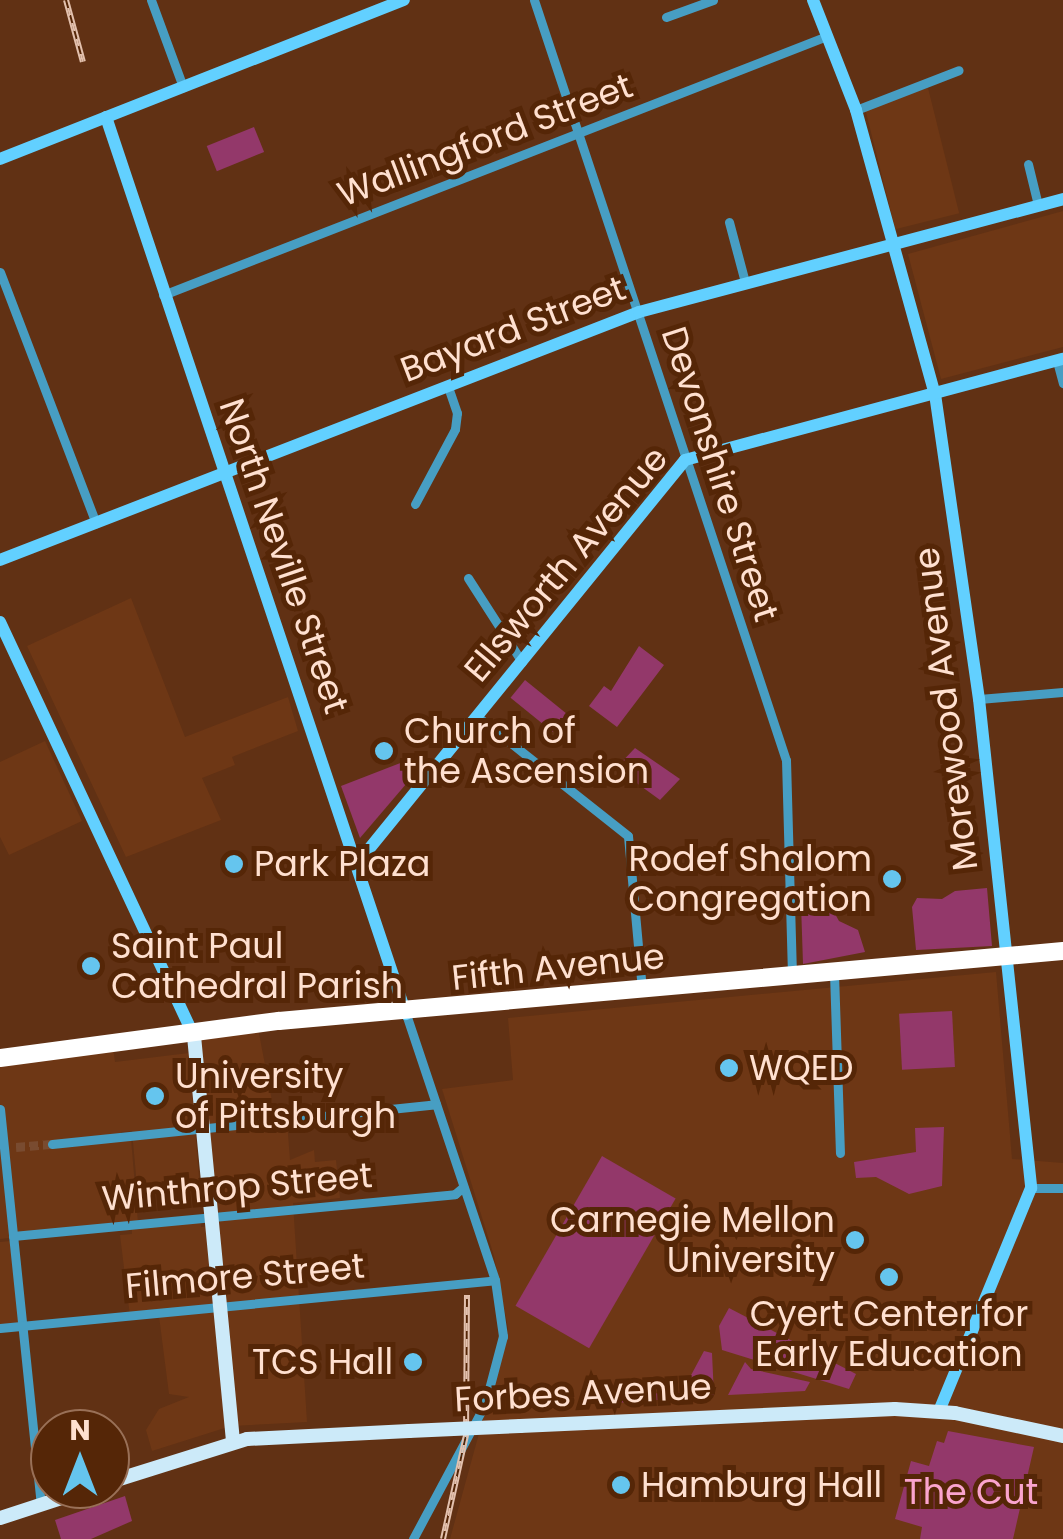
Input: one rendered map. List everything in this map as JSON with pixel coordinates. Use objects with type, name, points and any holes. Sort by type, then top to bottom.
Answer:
[{"type":"highway","name":"Fifth Avenue","points":[[0,1058],[194,1036],[279,1021],[406,1014],[1063,951]]},
{"type":"main road","points":[[194,1036],[233,1442]]},
{"type":"main road","name":"Forbes Avenue","points":[[130,1475],[233,1442],[525,1426],[939,1410],[1063,1436]]},
{"type":"main road","points":[[0,1518],[30,1508]]},
{"type":"street","points":[[151,0],[182,88]]},
{"type":"street","name":"Devonshire Street","points":[[534,0],[786,760],[792,977]]},
{"type":"street","points":[[666,18],[713,0]]},
{"type":"street","name":"Morewood Avenue","points":[[813,0],[856,110],[934,394],[979,700],[1031,1188],[939,1410]]},
{"type":"street","points":[[0,158],[399,1]]},
{"type":"street","name":"Wallingford Street","points":[[163,295],[826,36]]},
{"type":"street","points":[[856,110],[958,70]]},
{"type":"street","name":"North Neville Street","points":[[106,117],[406,1014]]},
{"type":"street","points":[[1028,164],[1038,205]]},
{"type":"street","name":"Bayard Street","points":[[0,560],[638,312],[1063,198]]},
{"type":"street","points":[[729,222],[745,282]]},
{"type":"street","points":[[0,272],[96,522]]},
{"type":"street","points":[[1060,360],[1063,382]]},
{"type":"street","name":"Ellsworth Avenue","points":[[356,866],[685,460],[1060,360]]},
{"type":"street","points":[[415,504],[455,430],[458,413],[448,387]]},
{"type":"street","points":[[468,578],[522,662]]},
{"type":"street","points":[[0,622],[194,1036]]},
{"type":"street","points":[[979,700],[1063,692]]},
{"type":"street","points":[[478,716],[628,836],[642,992]]},
{"type":"street","points":[[834,973],[840,1153]]},
{"type":"street","points":[[406,1014],[495,1280],[502,1336],[496,1378],[414,1539]]},
{"type":"street","points":[[52,1144],[436,1104]]},
{"type":"street","points":[[0,1110],[31,1409]]},
{"type":"street","points":[[3,1149],[16,1147]]},
{"type":"street","name":"Winthrop Street","points":[[13,1236],[455,1194],[463,1186]]},
{"type":"street","points":[[1031,1188],[1063,1188]]},
{"type":"street","name":"Filmore Street","points":[[0,1328],[495,1280]]},
{"type":"shaded area","points":[[928,88],[959,213],[895,229],[864,104]]},
{"type":"shaded area","points":[[1063,211],[1063,347],[941,379],[908,254]]},
{"type":"shaded area","points":[[131,598],[185,737],[288,697],[298,731],[232,757],[235,765],[202,778],[221,820],[126,857],[27,646]]},
{"type":"shaded area","points":[[45,741],[82,821],[9,855],[0,837],[0,762]]},
{"type":"shaded area","name":"Carnegie Mellon University","points":[[996,972],[1012,1159],[1063,1163],[1063,1539],[450,1539],[508,1328],[494,1256],[442,1089],[513,1080],[508,1018]]},
{"type":"shaded area","points":[[257,1023],[276,1122],[287,1121],[290,1160],[314,1150],[315,1162],[336,1160],[340,1198],[293,1203],[307,1422],[231,1426],[152,1451],[146,1430],[159,1409],[189,1397],[169,1394],[159,1316],[130,1316],[120,1235],[132,1234],[132,1225],[0,1239],[0,1058],[113,1047],[115,1062],[189,1053],[200,1190],[138,1197],[132,1131],[121,1132],[121,1138],[131,1138],[138,1223],[200,1217],[201,1227],[213,1226],[195,1035]]},
{"type":"shaded area","points":[[10,1241],[19,1325],[0,1327],[0,1242]]},
{"type":"green space","points":[[254,127],[264,152],[217,171],[207,146]]},
{"type":"green space","points":[[639,646],[664,665],[617,727],[589,706],[604,686],[611,691]]},
{"type":"green space","points":[[525,680],[567,714],[552,732],[511,698]]},
{"type":"green space","points":[[635,748],[680,779],[660,800],[616,768]]},
{"type":"green space","points":[[421,755],[424,763],[360,838],[341,786]]},
{"type":"green space","points":[[987,888],[992,946],[916,950],[912,907],[917,898],[942,899],[955,891]]},
{"type":"green space","points":[[829,903],[839,921],[858,930],[865,952],[803,964],[801,904]]},
{"type":"green space","points":[[952,1011],[955,1067],[902,1070],[899,1014]]},
{"type":"green space","points":[[944,1127],[942,1186],[909,1194],[876,1177],[856,1178],[854,1162],[916,1152],[915,1128]]},
{"type":"green space","points":[[602,1156],[676,1198],[589,1348],[516,1306]]},
{"type":"green space","points":[[729,1308],[856,1374],[849,1389],[722,1350],[719,1326]]},
{"type":"green space","points":[[704,1351],[712,1353],[714,1396],[615,1403],[626,1395],[682,1392]]},
{"type":"green space","points":[[745,1362],[751,1369],[810,1382],[805,1391],[728,1395]]},
{"type":"green space","name":"The Cut","points":[[948,1431],[1034,1447],[1013,1539],[920,1539],[922,1527],[895,1519],[911,1461],[929,1466],[937,1441],[944,1443]]},
{"type":"green space","points":[[87,1509],[129,1509],[132,1521],[91,1539],[61,1539],[55,1520]]},
{"type":"tunnel","points":[[16,1147],[52,1144]]},
{"type":"railway","points":[[66,0],[83,62]]},
{"type":"railway","points":[[443,1539],[466,1435],[467,1295]]},
{"type":"place","name":"Church of the Ascension","points":[[384,751]]},
{"type":"place","name":"Park Plaza","points":[[234,864]]},
{"type":"place","name":"Rodef Shalom Congregation","points":[[892,879]]},
{"type":"place","name":"Saint Paul Cathedral Parish","points":[[91,966]]},
{"type":"place","name":"WQED","points":[[729,1068]]},
{"type":"place","name":"University of Pittsburgh","points":[[155,1096]]},
{"type":"place","name":"Carnegie Mellon University","points":[[855,1240]]},
{"type":"place","name":"Cyert Center for Early Education","points":[[889,1277]]},
{"type":"place","name":"TCS Hall","points":[[413,1362]]},
{"type":"place","name":"Hamburg Hall","points":[[621,1485]]}]
